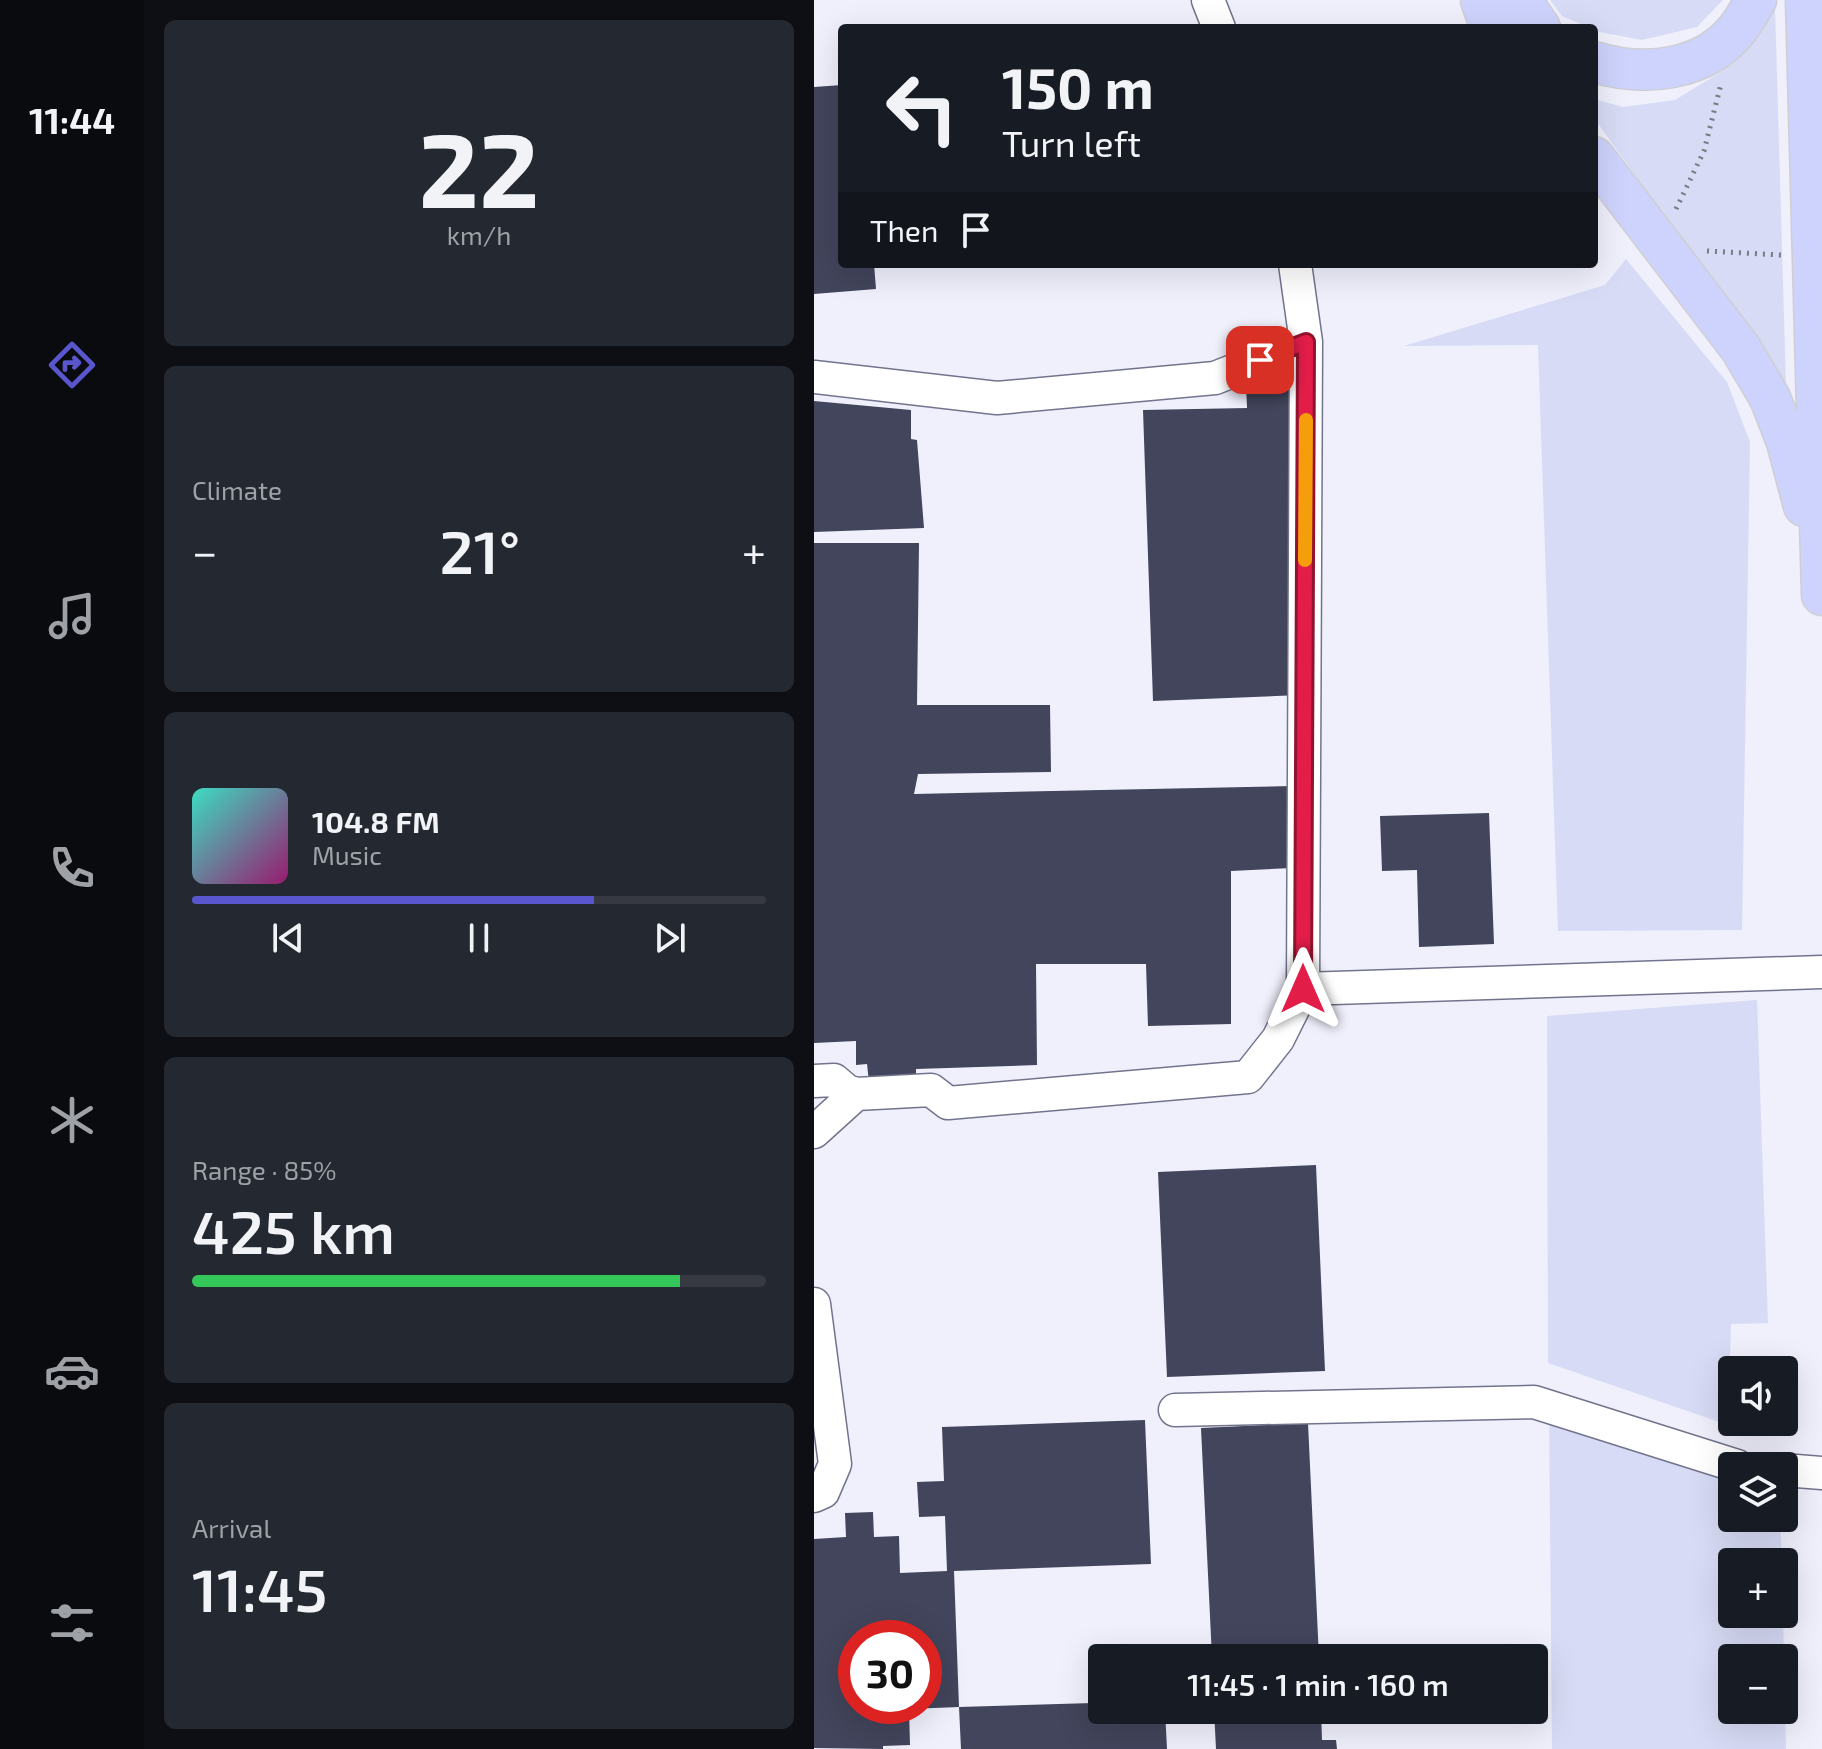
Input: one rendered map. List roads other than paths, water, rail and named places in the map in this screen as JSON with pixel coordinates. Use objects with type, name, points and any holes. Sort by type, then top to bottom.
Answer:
[{"type":"main road","points":[[1481,0],[1492,24]]},
{"type":"main road","points":[[1521,0],[1537,24]]},
{"type":"main road","points":[[1806,0],[1822,595]]},
{"type":"main road","points":[[1598,63],[1621,70],[1668,69],[1709,54],[1747,15]]},
{"type":"main road","points":[[1598,162],[1741,349],[1770,398],[1787,442],[1821,571]]},
{"type":"street","points":[[1208,0],[1217,24]]},
{"type":"street","points":[[814,1081],[834,1080],[856,1094],[931,1090],[948,1103],[1248,1077],[1278,1039],[1303,989],[1306,342],[1296,268]]},
{"type":"street","points":[[814,377],[997,398],[1215,378],[1306,342]]},
{"type":"street","points":[[1303,989],[1822,972]]},
{"type":"street","points":[[814,1132],[856,1094]]},
{"type":"street","points":[[814,1304],[835,1464],[823,1492],[814,1496]]},
{"type":"street","points":[[1175,1410],[1534,1402],[1718,1460]]},
{"type":"street","points":[[1798,1471],[1822,1473]]}]
